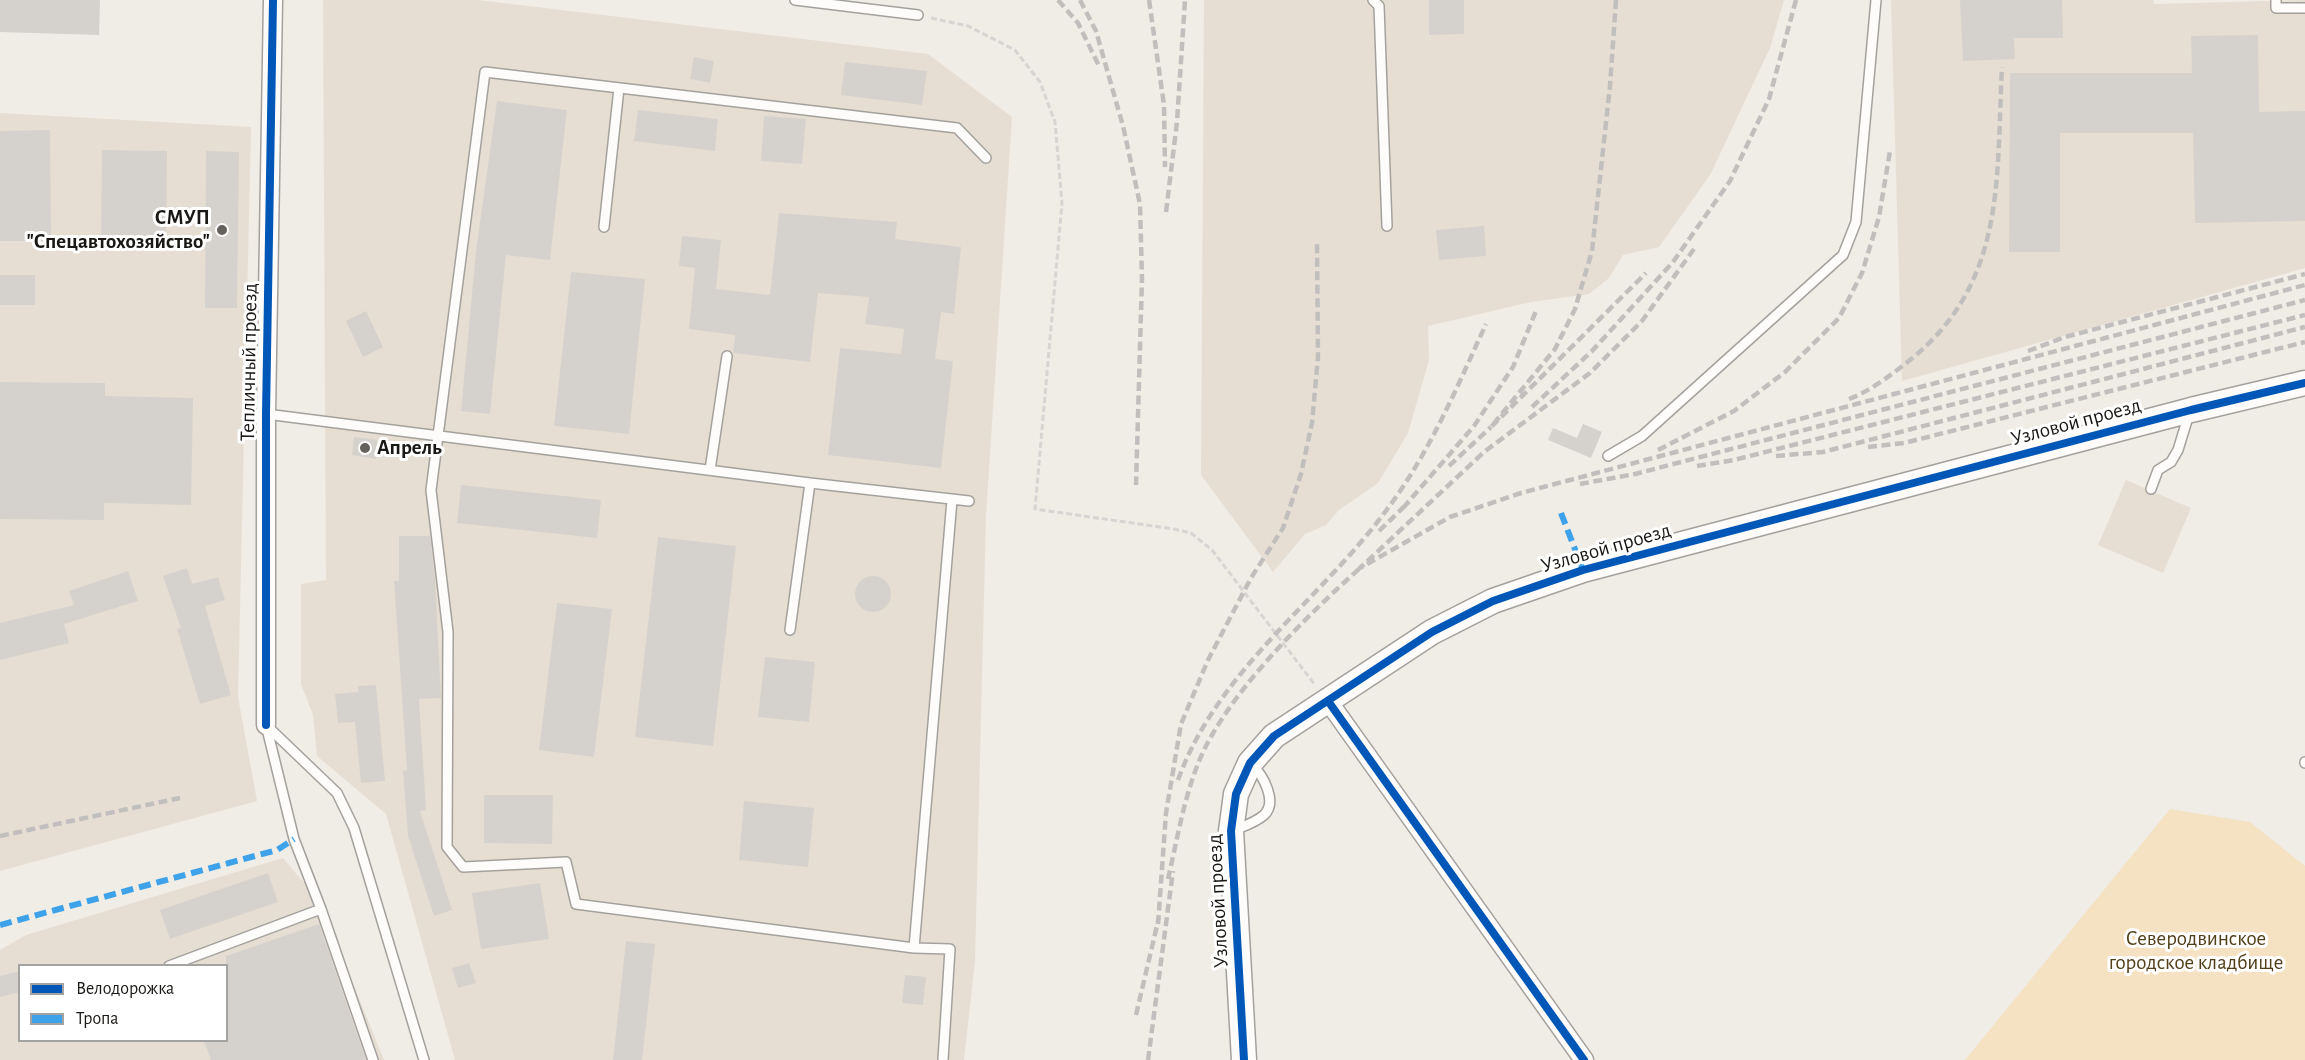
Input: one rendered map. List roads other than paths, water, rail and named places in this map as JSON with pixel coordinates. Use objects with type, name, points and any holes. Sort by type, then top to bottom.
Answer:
[{"type":"street","name":"Тепличный проезд","points":[[266,725],[266,414],[273,0]]},
{"type":"street","name":"Узловой проезд","points":[[1244,1060],[1232,831],[1236,794],[1250,764],[1274,736],[1432,632],[1493,601],[1583,570],[2190,410],[2301,385]]},
{"type":"street","points":[[1328,700],[1584,1060]]},
{"type":"lane","points":[[795,0],[918,15]]},
{"type":"lane","points":[[1373,0],[1379,6],[1387,226]]},
{"type":"lane","points":[[1608,456],[1642,436],[1843,255],[1856,222],[1876,0]]},
{"type":"lane","points":[[2276,0],[2276,8],[2305,8]]},
{"type":"lane","points":[[943,1060],[950,949],[914,948],[576,904],[566,862],[463,867],[447,847],[447,632],[431,490],[485,72],[957,128],[986,158]]},
{"type":"lane","points":[[604,227],[619,88]]},
{"type":"lane","points":[[710,470],[727,356]]},
{"type":"lane","points":[[2151,489],[2158,470],[2170,462],[2178,450],[2190,410]]},
{"type":"lane","points":[[266,414],[969,501]]},
{"type":"lane","points":[[790,630],[810,483]]},
{"type":"lane","points":[[914,948],[952,500]]},
{"type":"lane","points":[[266,725],[294,839],[321,909],[373,1060]]},
{"type":"lane","points":[[266,725],[337,793],[354,828],[424,1060]]},
{"type":"lane","points":[[1232,831],[1252,824],[1266,814],[1269,804],[1261,773],[1250,764]]},
{"type":"lane","points":[[174,964],[321,909]]},
{"type":"railway","points":[[1058,0],[1078,23],[1099,66]]},
{"type":"railway","points":[[1080,0],[1096,31],[1123,126],[1140,204],[1142,278],[1136,485]]},
{"type":"railway","points":[[1149,0],[1164,105],[1165,167]]},
{"type":"railway","points":[[1166,212],[1177,122],[1185,0]]},
{"type":"railway","points":[[1616,0],[1610,86],[1592,251],[1575,309],[1555,349],[1491,427],[1646,273]]},
{"type":"railway","points":[[1532,407],[1592,351],[1673,262],[1730,181],[1769,99],[1796,0]]},
{"type":"railway","points":[[1849,399],[1873,387],[1910,360],[1942,330],[1964,297],[1980,262],[1990,226],[1999,149],[2002,67]]},
{"type":"railway","points":[[1658,450],[1734,411],[1785,372],[1839,318],[1862,273],[1879,217],[1890,151]]},
{"type":"railway","points":[[1158,924],[1166,813],[1181,724],[1208,660],[1251,578],[1283,528],[1301,474],[1312,423],[1318,357],[1317,243]]},
{"type":"railway","points":[[1694,249],[1642,321],[1590,373],[1484,452],[1360,568],[1450,517],[1521,493],[2305,285]]},
{"type":"railway","points":[[2028,351],[2065,337],[2305,274]]},
{"type":"railway","points":[[1580,484],[1635,474],[2305,300]]},
{"type":"railway","points":[[1403,508],[1474,426],[1513,367],[1536,311]]},
{"type":"railway","points":[[1697,466],[1734,460],[2305,315]]},
{"type":"railway","points":[[1178,780],[1196,740],[1218,704],[1244,669],[1361,542],[1403,487],[1442,419],[1486,324]]},
{"type":"railway","points":[[1776,456],[1823,452],[2305,327]]},
{"type":"railway","points":[[1868,447],[1904,443],[2305,342]]},
{"type":"railway","points":[[1449,466],[1491,427]]},
{"type":"railway","points":[[1379,531],[1409,502]]},
{"type":"railway","points":[[1168,879],[1190,787],[1203,751],[1212,735],[1242,690],[1260,668],[1300,625],[1360,568]]},
{"type":"railway","points":[[0,836],[180,798]]},
{"type":"railway","points":[[1148,1060],[1173,871]]},
{"type":"railway","points":[[1136,1015],[1159,917]]},
{"type":"place","name":"СМУП \"Спецавтохозяйство\"","points":[[222,230]]},
{"type":"place","name":"Апрель","points":[[365,448]]},
{"type":"park label","name":"Северодвинское городское кладбище","points":[[2196,951]]}]
